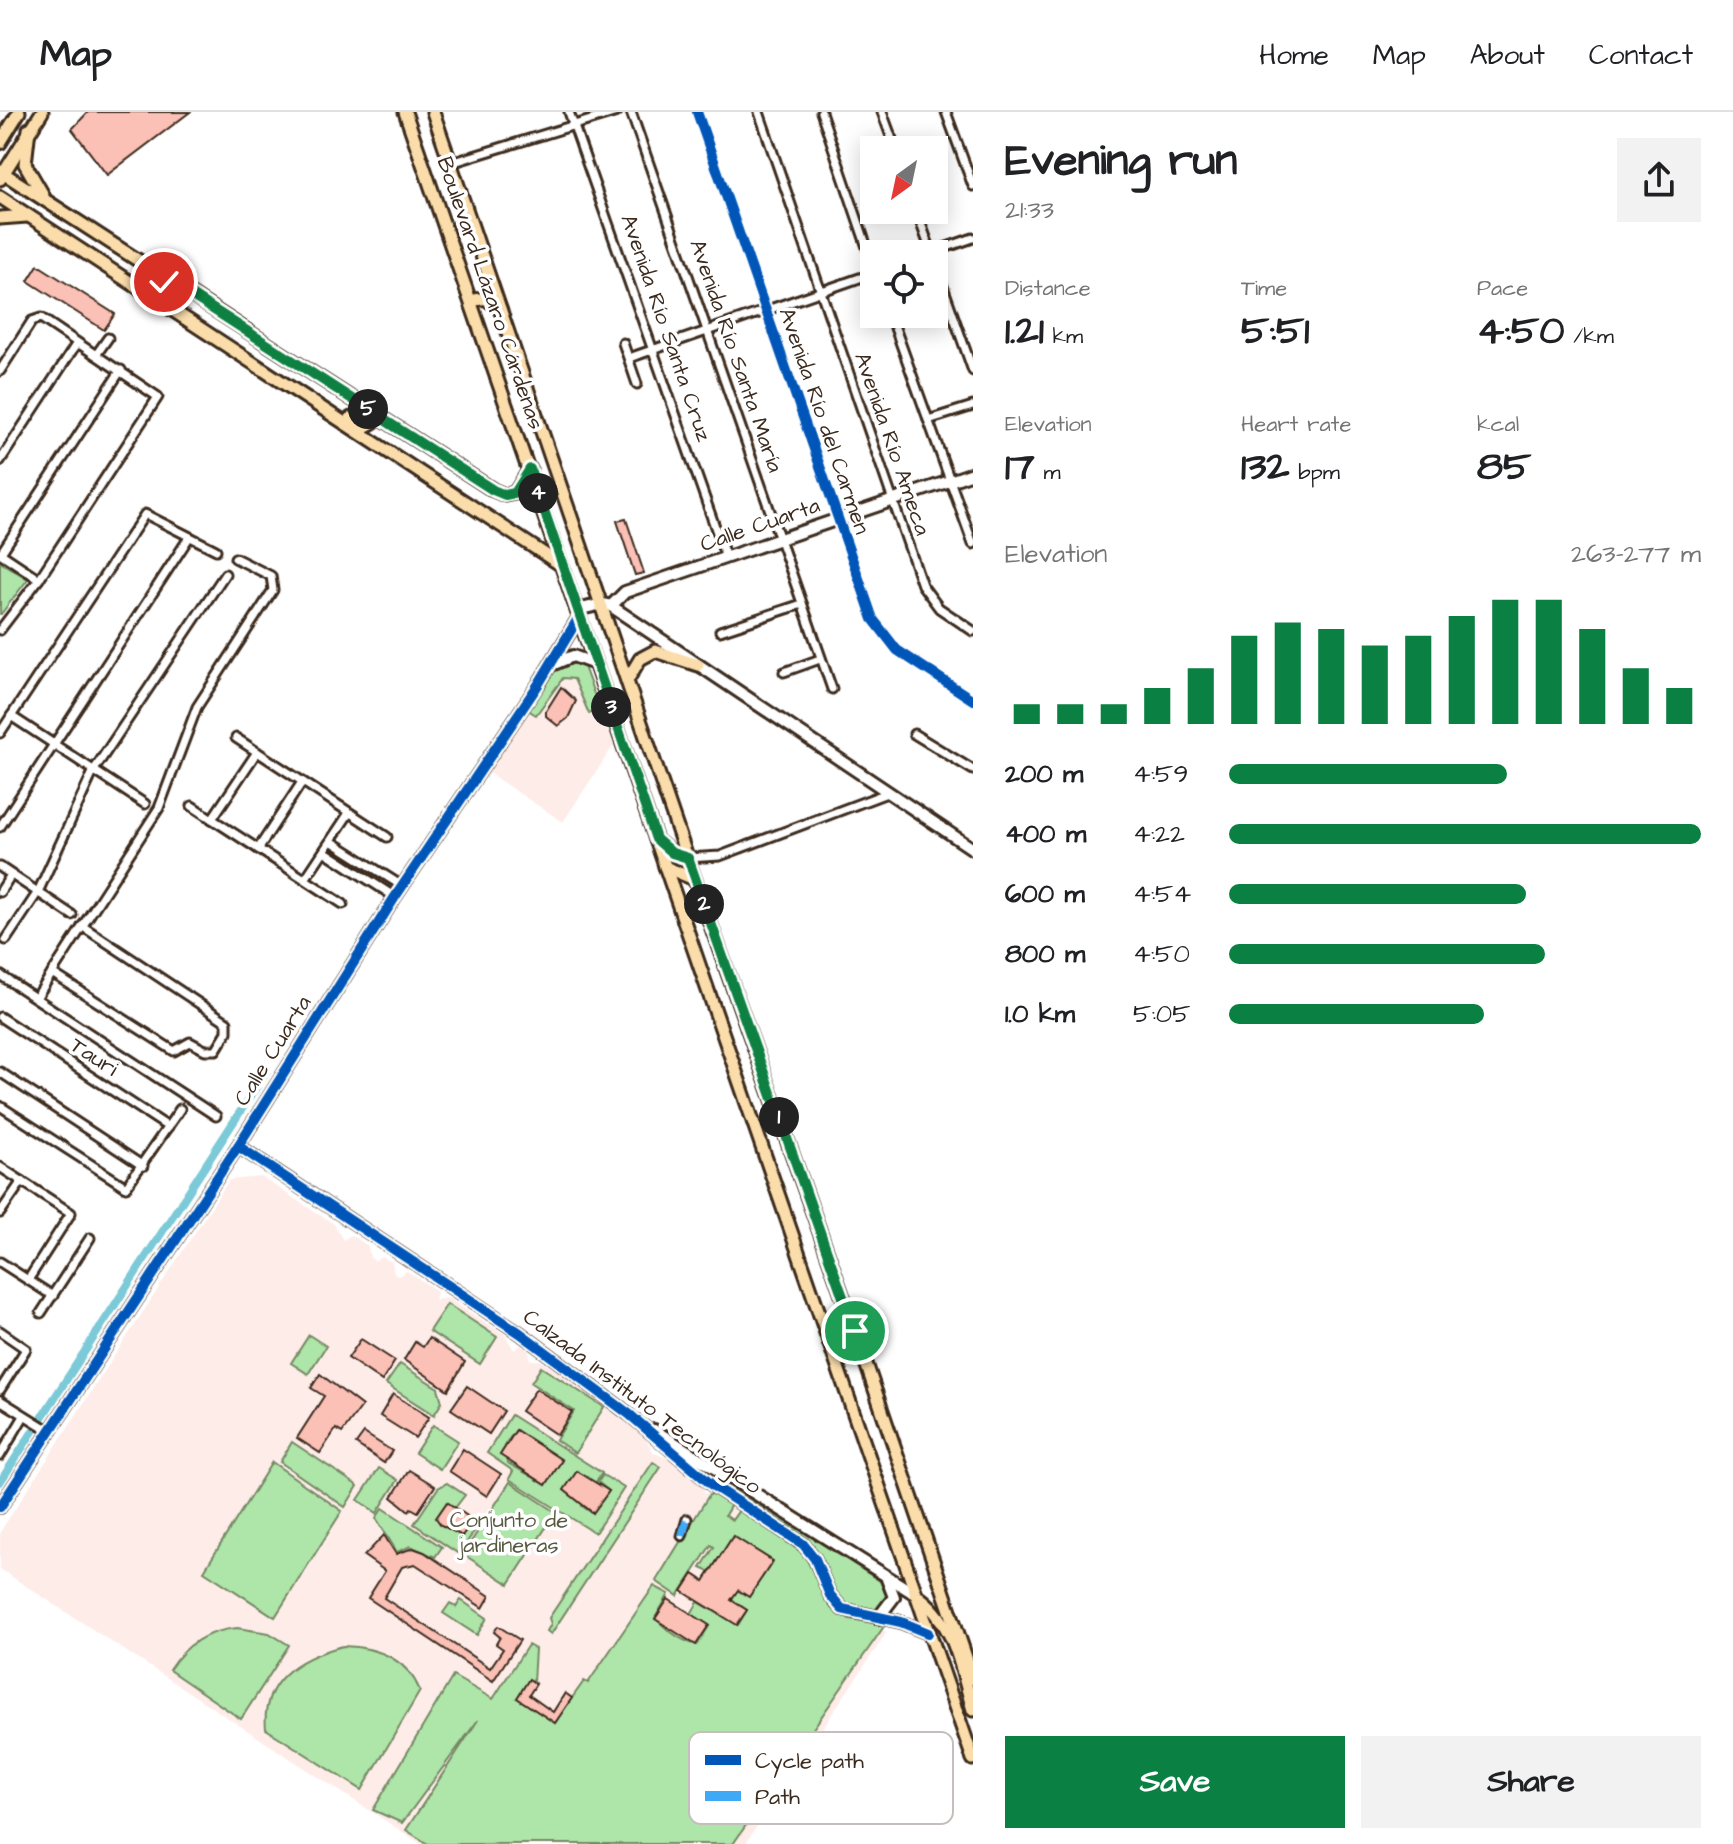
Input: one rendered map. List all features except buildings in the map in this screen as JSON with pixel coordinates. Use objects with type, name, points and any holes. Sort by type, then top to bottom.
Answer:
[{"type":"main road","points":[[42,112],[1,174],[499,494],[515,493],[530,469]]},
{"type":"main road","name":"Boulevard Lázaro Cárdenas","points":[[405,112],[973,1759]]},
{"type":"main road","name":"Boulevard Lázaro Cárdenas","points":[[433,112],[607,605],[628,679],[695,879],[855,1331],[973,1678]]},
{"type":"main road","points":[[0,128],[18,114]]},
{"type":"main road","points":[[0,143],[18,114]]},
{"type":"main road","points":[[29,129],[25,164],[48,202]]},
{"type":"main road","points":[[0,197],[562,565]]},
{"type":"main road","points":[[0,218],[31,217]]},
{"type":"main road","points":[[122,276],[132,266],[158,281],[174,284]]},
{"type":"main road","points":[[471,301],[485,298],[503,313]]},
{"type":"main road","points":[[308,399],[320,398],[366,426],[373,422],[372,412]]},
{"type":"main road","points":[[628,679],[640,659],[655,651],[698,665]]},
{"type":"main road","points":[[656,839],[672,853],[688,858]]},
{"type":"main road","points":[[665,867],[695,879]]},
{"type":"main road","points":[[717,1013],[732,1016],[742,1010]]},
{"type":"main road","points":[[829,1338],[843,1342],[855,1331]]},
{"type":"main road","points":[[915,1594],[936,1610],[946,1625],[973,1710]]},
{"type":"street","name":"Avenida Río Santa Cruz","points":[[569,112],[726,558]]},
{"type":"street","points":[[451,163],[617,112]]},
{"type":"street","name":"Avenida Río Santa María","points":[[631,112],[832,689]]},
{"type":"street","name":"Avenida Río del Carmen","points":[[697,112],[879,631],[897,650],[973,700]]},
{"type":"street","name":"Avenida Río Ameca","points":[[759,112],[927,594],[939,608],[973,631]]},
{"type":"street","points":[[821,112],[864,240]]},
{"type":"street","points":[[882,112],[891,136]]},
{"type":"street","points":[[946,112],[972,181]]},
{"type":"street","points":[[948,248],[973,238]]},
{"type":"street","points":[[629,358],[860,276]]},
{"type":"street","points":[[948,302],[973,371]]},
{"type":"street","points":[[0,371],[36,318],[121,370],[158,397],[39,579],[1,625]]},
{"type":"street","points":[[895,328],[972,541]]},
{"type":"street","points":[[96,355],[108,338]]},
{"type":"street","points":[[0,461],[77,343]]},
{"type":"street","points":[[623,343],[637,384]]},
{"type":"street","points":[[39,579],[0,553],[121,370]]},
{"type":"street","points":[[928,420],[973,406]]},
{"type":"street","name":"Calle Cuarta","points":[[607,605],[625,592],[973,473]]},
{"type":"street","points":[[0,733],[145,514],[188,539],[216,550]]},
{"type":"street","points":[[0,827],[188,539]]},
{"type":"street","points":[[36,998],[159,808],[197,707],[273,590],[271,576],[235,558]]},
{"type":"street","points":[[6,940],[38,892],[94,770],[225,574]]},
{"type":"street","points":[[720,631],[802,604]]},
{"type":"street","points":[[578,613],[607,605],[973,849]]},
{"type":"street","name":"Calle Cuarta","points":[[0,1507],[47,1429],[238,1146],[402,886],[550,666],[578,613]]},
{"type":"street","points":[[550,666],[573,656],[595,664]]},
{"type":"street","points":[[784,672],[820,659]]},
{"type":"street","points":[[11,716],[145,804]]},
{"type":"street","points":[[914,734],[973,770]]},
{"type":"street","points":[[236,738],[387,837]]},
{"type":"street","points":[[212,819],[257,752]]},
{"type":"street","points":[[258,849],[302,782]]},
{"type":"street","points":[[688,858],[720,856],[887,793]]},
{"type":"street","points":[[192,806],[343,904]]},
{"type":"street","points":[[305,879],[349,813]]},
{"type":"street","points":[[331,841],[402,886]]},
{"type":"street","points":[[324,851],[395,897]]},
{"type":"street","points":[[0,867],[72,915]]},
{"type":"street","points":[[0,892],[11,875]]},
{"type":"street","points":[[52,973],[174,1051],[190,1042],[205,1050],[216,1050],[227,1032],[227,1022],[82,926]]},
{"type":"street","points":[[0,975],[216,1116]]},
{"type":"street","name":"Tauri","points":[[0,1017],[168,1127]]},
{"type":"street","points":[[0,1072],[143,1166]]},
{"type":"street","points":[[0,1106],[121,1186],[130,1185],[180,1109]]},
{"type":"street","name":"Calzada Instituto Tecnológico","points":[[238,1146],[520,1333],[629,1414],[718,1489],[807,1548],[830,1595],[842,1609],[928,1633]]},
{"type":"street","points":[[0,1167],[71,1213],[28,1280]]},
{"type":"street","points":[[0,1213],[22,1181]]},
{"type":"street","points":[[41,1313],[90,1238]]},
{"type":"street","points":[[0,1262],[53,1296]]},
{"type":"street","points":[[0,1331],[26,1349],[0,1390]]},
{"type":"street","points":[[0,1400],[47,1429]]},
{"type":"street","name":"Calzada Instituto Tecnológico","points":[[629,1414],[915,1594]]},
{"type":"street","points":[[0,1456],[26,1417]]},
{"type":"street","points":[[718,1489],[719,1481],[726,1476]]},
{"type":"street","points":[[682,1536],[687,1519]]},
{"type":"street","points":[[878,1618],[894,1597],[886,1577]]},
{"type":"shaded area","points":[[583,664],[614,745],[563,822],[487,772],[557,666]]},
{"type":"shaded area","points":[[261,1177],[334,1224],[343,1240],[351,1235],[368,1246],[370,1258],[375,1261],[382,1257],[392,1262],[394,1274],[398,1276],[407,1271],[437,1291],[435,1300],[446,1297],[504,1334],[514,1350],[521,1345],[529,1351],[530,1360],[540,1360],[573,1381],[642,1433],[654,1453],[673,1460],[701,1485],[705,1493],[716,1495],[793,1546],[823,1610],[887,1632],[820,1732],[689,1732],[689,1824],[758,1824],[745,1844],[421,1844],[0,1569],[0,1532],[229,1180]]},
{"type":"green space","points":[[0,562],[28,579],[1,614],[0,614]]},
{"type":"green space","points":[[573,660],[583,664],[600,710],[589,714],[574,679],[563,678],[536,715],[528,710],[557,666]]},
{"type":"green space","points":[[447,1304],[497,1337],[480,1364],[429,1331]]},
{"type":"green space","points":[[309,1335],[326,1346],[308,1374],[291,1363]]},
{"type":"green space","points":[[400,1364],[438,1388],[442,1402],[434,1415],[386,1384]]},
{"type":"green space","points":[[541,1367],[604,1407],[575,1453],[556,1440],[574,1411],[531,1383]]},
{"type":"green space","points":[[511,1415],[602,1473],[595,1483],[577,1471],[565,1490],[583,1502],[582,1506],[592,1513],[609,1491],[598,1482],[603,1475],[624,1488],[595,1533],[509,1479],[513,1471],[487,1453]],"holes":[[[516,1430],[562,1460],[545,1484],[508,1463],[505,1444]]]},
{"type":"green space","points":[[433,1425],[458,1441],[440,1469],[415,1453]]},
{"type":"green space","points":[[292,1442],[358,1486],[345,1507],[280,1462]]},
{"type":"green space","points":[[272,1462],[342,1511],[275,1617],[204,1571]]},
{"type":"green space","points":[[653,1462],[661,1467],[551,1634],[547,1631],[551,1624],[549,1618]]},
{"type":"green space","points":[[379,1468],[398,1480],[377,1513],[358,1500]]},
{"type":"green space","points":[[725,1480],[886,1585],[889,1595],[875,1618],[845,1607],[833,1593],[822,1564],[723,1487]]},
{"type":"green space","name":"Conjunto de jardineras","points":[[510,1482],[556,1512],[509,1584],[463,1554]]},
{"type":"green space","points":[[447,1483],[465,1495],[442,1525],[462,1536],[473,1520],[479,1524],[459,1554],[414,1524],[438,1488]]},
{"type":"green space","points":[[715,1493],[732,1503],[725,1515],[732,1520],[740,1509],[804,1554],[831,1608],[850,1619],[885,1625],[811,1732],[689,1732],[689,1824],[747,1824],[733,1844],[428,1844],[406,1830],[478,1720],[402,1823],[373,1810],[453,1676],[493,1699],[528,1645],[535,1649],[533,1682],[530,1680],[517,1698],[555,1722],[584,1681],[588,1683],[654,1586],[669,1594],[655,1618],[685,1641],[697,1645],[709,1626],[691,1614],[698,1602],[738,1625],[747,1610],[723,1593],[728,1585],[749,1597],[772,1562],[733,1536],[710,1572],[701,1568],[714,1547],[711,1545],[678,1596],[656,1581],[709,1495]]},
{"type":"green space","points":[[383,1508],[442,1547],[435,1557],[411,1546],[397,1552],[376,1518]]},
{"type":"green space","points":[[461,1600],[487,1618],[477,1635],[443,1613],[450,1603],[456,1607]]},
{"type":"green space","points":[[237,1628],[269,1633],[289,1645],[241,1719],[169,1670],[182,1653],[198,1640]]},
{"type":"green space","points":[[343,1646],[389,1656],[407,1670],[420,1691],[362,1790],[266,1729],[270,1697],[286,1673],[312,1657]]},
{"type":"waterway","points":[[0,1482],[266,1072]]},
{"type":"marked path","points":[[682,1536],[687,1519]]},
{"type":"cycle path","points":[[697,112],[873,619],[897,650],[973,700]]},
{"type":"cycle path","points":[[0,1507],[238,1146],[395,897],[538,685],[579,617]]},
{"type":"cycle path","points":[[238,1146],[520,1333],[629,1414],[712,1485],[803,1544],[815,1559],[830,1595],[842,1609],[901,1622],[928,1633]]},
{"type":"route","points":[[164,282],[174,284],[499,494],[515,493],[523,486],[530,469],[656,839],[672,853],[688,858],[855,1331]]}]
